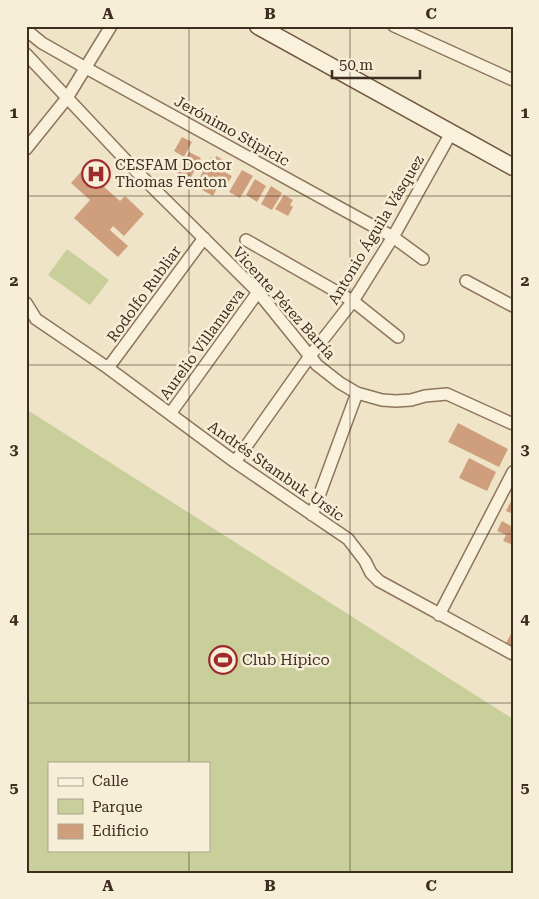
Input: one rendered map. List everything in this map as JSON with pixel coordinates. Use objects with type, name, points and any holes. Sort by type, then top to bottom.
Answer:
[{"type":"main road","points":[[258,26],[279,31],[451,133],[513,167]]},
{"type":"street","points":[[26,149],[67,98],[111,26]]},
{"type":"street","points":[[394,26],[513,80]]},
{"type":"street","name":"Jerónimo Stipicic","points":[[26,30],[42,43],[86,68],[393,237],[423,259]]},
{"type":"street","name":"Vicente Pérez Barría","points":[[26,54],[135,170],[258,292],[317,365],[340,383],[358,393],[382,400],[412,400],[425,396],[447,394],[513,424]]},
{"type":"street","name":"Antonio Águila Vásquez","points":[[235,462],[310,356],[353,301],[393,237],[451,133]]},
{"type":"street","name":"Rodolfo Rubliar","points":[[108,368],[204,238]]},
{"type":"street","points":[[246,240],[353,301],[398,337]]},
{"type":"street","points":[[466,280],[513,306]]},
{"type":"street","name":"Aurelio Villanueva","points":[[170,414],[258,292]]},
{"type":"street","name":"Andrés Stambuk Ursic","points":[[26,303],[36,319],[108,368],[235,462],[348,540],[379,582],[513,654]]},
{"type":"street","points":[[312,515],[358,393]]},
{"type":"street","points":[[439,615],[513,472]]},
{"type":"green space","points":[[67,249],[109,280],[90,305],[48,275]]},
{"type":"green space","name":"Club Hípico","points":[[26,409],[513,719],[513,873],[26,873]]},
{"type":"building","points":[[182,137],[192,142],[184,157],[174,151]]},
{"type":"building","points":[[189,152],[201,158],[189,181],[177,174]]},
{"type":"building","points":[[216,156],[231,164],[226,173],[232,176],[224,189],[218,186],[213,196],[195,186],[211,157],[215,159]]},
{"type":"building","points":[[87,165],[106,181],[102,185],[120,201],[125,196],[144,214],[124,236],[113,226],[110,230],[128,246],[118,257],[74,218],[90,200],[71,183]]},
{"type":"building","points":[[242,170],[253,176],[240,198],[229,192]]},
{"type":"building","points":[[255,179],[266,186],[257,202],[246,195]]},
{"type":"building","points":[[271,186],[282,193],[272,210],[261,204]]},
{"type":"building","points":[[284,195],[293,200],[290,205],[293,207],[288,216],[275,209]]},
{"type":"building","points":[[458,423],[508,449],[499,467],[448,442]]},
{"type":"building","points":[[469,458],[496,472],[487,491],[459,478]]},
{"type":"building","points":[[511,501],[513,502],[513,514],[506,511]]},
{"type":"building","points":[[502,521],[511,526],[513,522],[513,545],[503,541],[506,535],[497,531]]},
{"type":"building","points":[[513,630],[513,646],[506,643]]},
{"type":"place","name":"CESFAM Doctor Thomas Fenton","points":[[96,174]]},
{"type":"place","name":"Club Hípico","points":[[223,660]]}]
